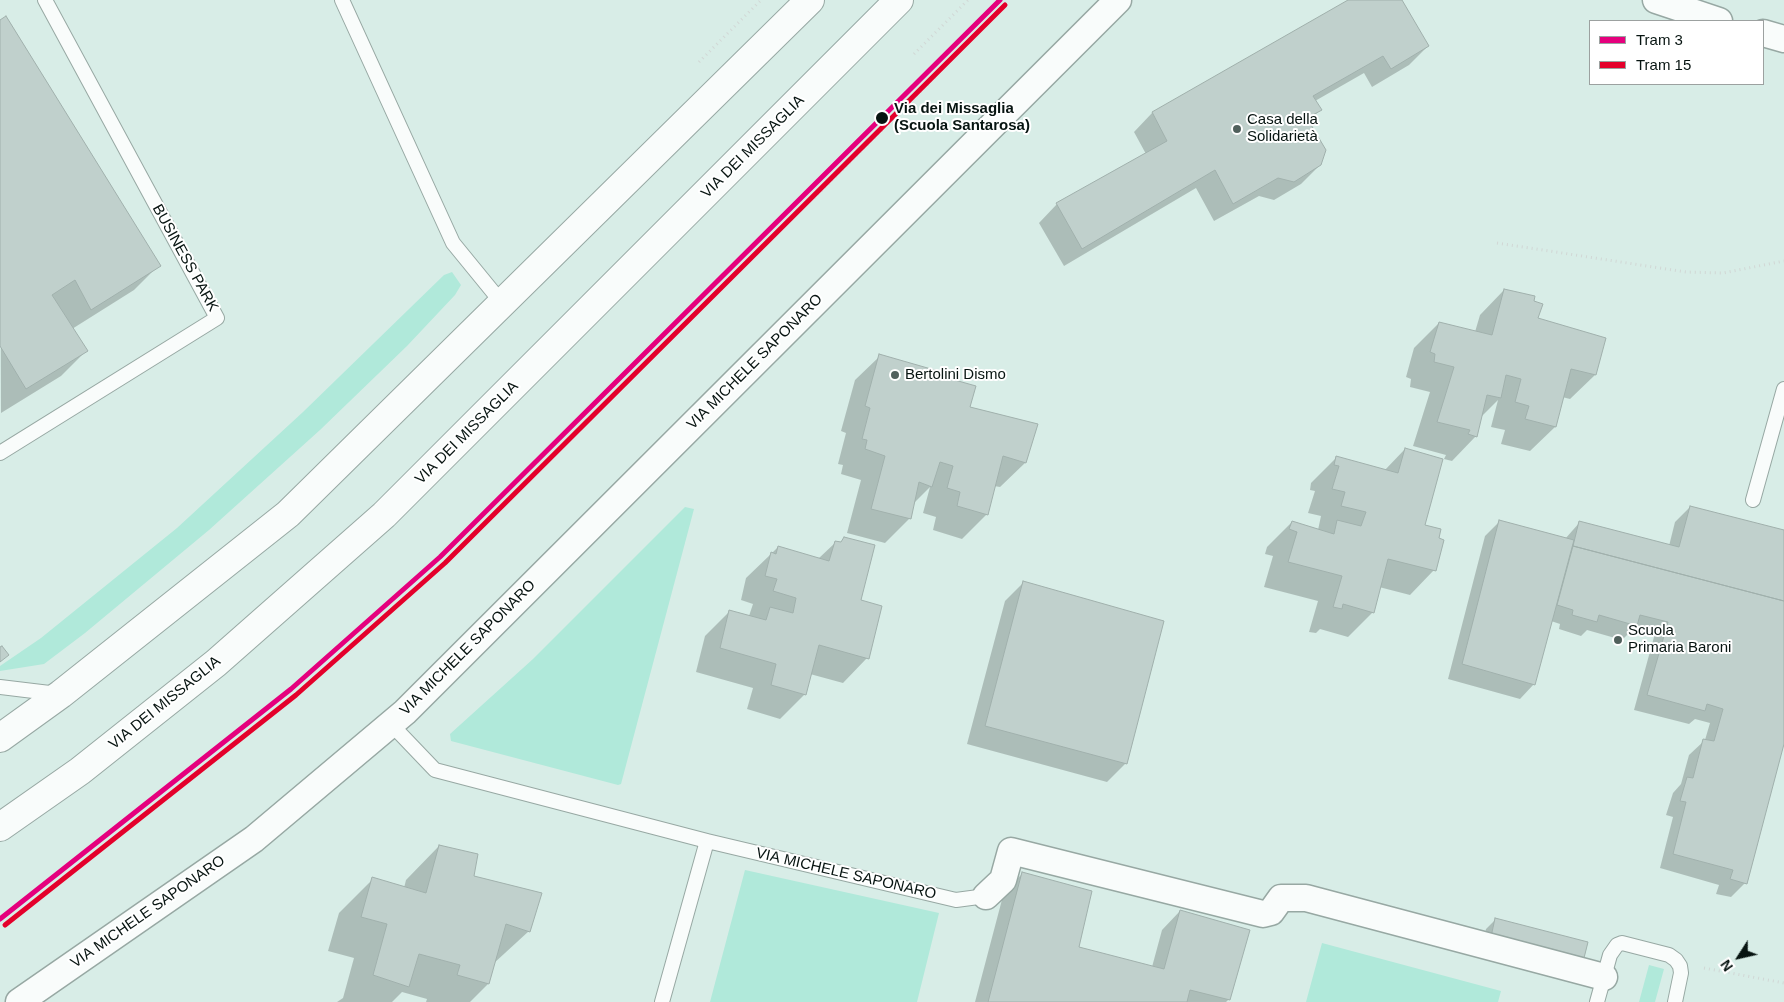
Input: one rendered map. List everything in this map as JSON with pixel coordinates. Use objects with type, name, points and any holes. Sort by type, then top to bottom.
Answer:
[{"type":"main road","points":[[0,738],[61,694],[288,514],[810,0]]},
{"type":"main road","name":"VIA DEI MISSAGLIA","points":[[0,826],[80,771],[216,663],[384,515],[899,0]]},
{"type":"street","name":"VIA MICHELE SAPONARO","points":[[19,1002],[254,839],[391,724],[1118,0]]},
{"type":"street","points":[[1656,0],[1716,20]]},
{"type":"street","points":[[1764,33],[1784,39]]},
{"type":"street","points":[[986,896],[1003,880],[1011,852],[1257,913],[1271,912],[1281,898],[1306,898],[1604,977]]},
{"type":"lane","name":"BUSINESS PARK","points":[[0,453],[217,318],[44,0]]},
{"type":"lane","points":[[342,0],[453,243],[502,303]]},
{"type":"lane","points":[[1754,500],[1784,389]]},
{"type":"lane","points":[[0,687],[61,694]]},
{"type":"lane","name":"VIA MICHELE SAPONARO","points":[[391,724],[435,770],[707,841],[956,900],[986,896]]},
{"type":"lane","points":[[662,1002],[707,841]]},
{"type":"lane","points":[[1598,1002],[1613,950],[1622,943],[1669,955],[1680,966],[1681,973],[1675,1002]]},
{"type":"path","points":[[699,62],[761,0]]},
{"type":"path","points":[[914,54],[968,0]]},
{"type":"path","points":[[814,198],[936,76]]},
{"type":"path","points":[[1497,242],[1686,272],[1723,272],[1784,261]]},
{"type":"path","points":[[1681,973],[1703,968],[1717,969],[1784,983]]},
{"type":"green space","points":[[452,272],[461,285],[455,295],[407,346],[320,430],[209,530],[85,633],[44,664],[0,671],[0,666],[41,638],[177,528],[303,412],[444,275]]},
{"type":"green space","points":[[685,507],[694,509],[621,784],[618,785],[451,741],[450,734],[533,659]]},
{"type":"green space","points":[[745,870],[939,913],[917,1002],[710,1002]]},
{"type":"green space","points":[[1322,943],[1501,991],[1498,1002],[1306,1002]]},
{"type":"green space","points":[[1649,965],[1664,969],[1655,1002],[1639,1002]]},
{"type":"building","name":"Casa della Solidarietà","points":[[1348,0],[1402,0],[1429,46],[1391,69],[1383,56],[1313,96],[1322,110],[1307,118],[1326,150],[1321,165],[1294,182],[1278,178],[1233,204],[1215,170],[1082,249],[1056,203],[1167,141],[1152,112]]},
{"type":"building","points":[[6,16],[161,266],[91,310],[75,280],[52,295],[88,351],[26,389],[0,346],[0,20]]},
{"type":"building","points":[[1504,289],[1535,296],[1534,301],[1543,304],[1538,318],[1606,338],[1596,375],[1571,369],[1556,427],[1525,419],[1529,406],[1515,402],[1521,379],[1506,375],[1501,398],[1487,395],[1477,437],[1468,434],[1470,430],[1437,422],[1454,367],[1434,362],[1435,354],[1430,352],[1439,322],[1492,335]]},
{"type":"building","points":[[879,354],[938,371],[937,375],[976,386],[970,407],[1038,424],[1026,463],[1003,456],[988,515],[957,506],[960,492],[947,488],[953,466],[940,462],[932,487],[919,482],[911,519],[871,509],[885,456],[865,449],[867,440],[862,439],[870,408],[865,406]]},
{"type":"building","points":[[1405,448],[1443,459],[1425,525],[1441,529],[1439,538],[1444,540],[1436,571],[1388,559],[1374,613],[1343,604],[1342,609],[1333,607],[1342,576],[1288,562],[1297,532],[1289,529],[1292,521],[1334,534],[1337,520],[1361,526],[1366,512],[1341,506],[1345,492],[1332,489],[1339,466],[1334,465],[1336,456],[1398,473]]},
{"type":"building","points":[[1690,506],[1784,530],[1784,601],[1573,546],[1579,521],[1679,547]]},
{"type":"building","points":[[1499,520],[1574,540],[1535,685],[1462,664]]},
{"type":"building","points":[[844,537],[875,545],[861,600],[882,606],[869,659],[819,645],[806,695],[771,685],[776,664],[720,648],[729,610],[766,620],[770,607],[793,613],[796,598],[773,591],[777,579],[765,576],[771,552],[776,554],[778,546],[829,561],[835,541],[841,542]]},
{"type":"building","points":[[1573,546],[1784,601],[1784,744],[1747,884],[1730,879],[1733,870],[1673,854],[1686,802],[1680,801],[1687,777],[1693,778],[1703,739],[1714,741],[1723,709],[1707,704],[1705,711],[1647,695],[1668,622],[1640,615],[1637,626],[1599,615],[1597,622],[1572,615],[1573,610],[1557,605]]},
{"type":"building","points":[[1023,581],[1164,621],[1127,764],[985,726]]},
{"type":"building","points":[[2,646],[9,655],[0,662],[0,647]]},
{"type":"building","points":[[439,845],[478,854],[474,876],[542,893],[530,932],[506,924],[489,984],[457,975],[460,965],[419,954],[409,987],[373,975],[387,924],[361,917],[372,877],[426,893]]},
{"type":"building","points":[[1022,872],[1092,891],[1079,947],[1164,969],[1180,910],[1250,930],[1230,1000],[1190,990],[1187,1002],[988,1002]]},
{"type":"building","points":[[1495,918],[1588,942],[1583,962],[1491,937]]},
{"type":"tram line","name":"3","points":[[0,919],[291,689],[440,557],[1000,0]]},
{"type":"tram line","name":"15","points":[[5,925],[296,695],[445,563],[1005,5]]},
{"type":"place","name":"Via dei Missaglia (Scuola Santarosa)","points":[[882,118]]},
{"type":"place","name":"Casa della Solidarietà","points":[[1237,129]]},
{"type":"place","name":"Bertolini Dismo","points":[[895,375]]},
{"type":"place","name":"Scuola Primaria Baroni","points":[[1618,640]]}]
